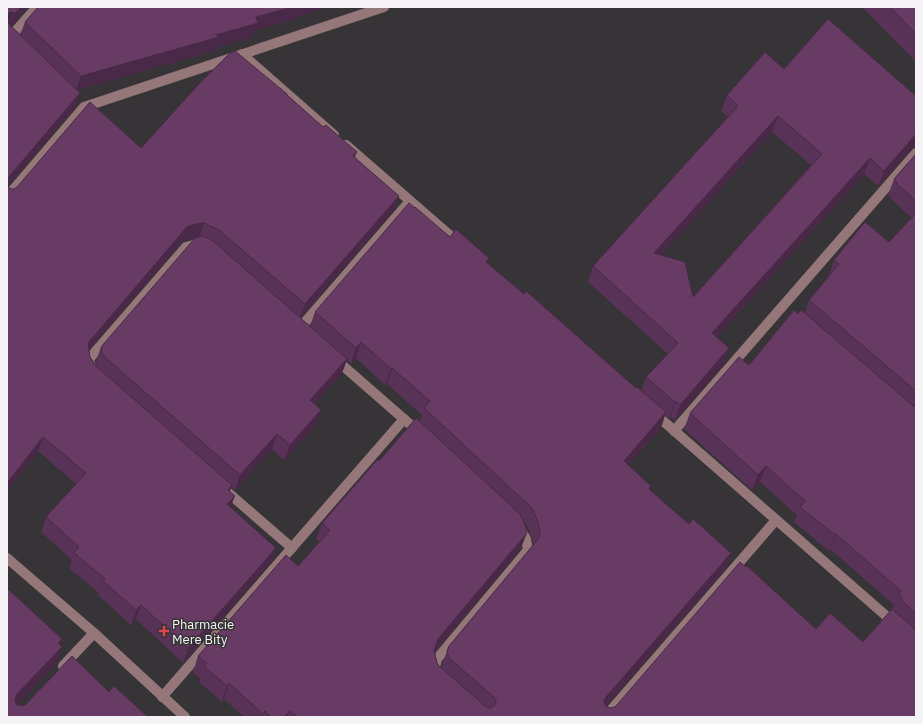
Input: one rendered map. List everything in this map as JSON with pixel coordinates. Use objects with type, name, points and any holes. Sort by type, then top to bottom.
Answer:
[{"type":"street","points":[[12,37],[37,7]]},
{"type":"street","points":[[7,197],[81,104],[242,54],[384,7]]},
{"type":"street","points":[[242,54],[470,253]]},
{"type":"street","points":[[674,431],[786,309],[916,153]]},
{"type":"street","points":[[300,327],[410,201]]},
{"type":"street","points":[[96,377],[92,370],[89,358],[186,247],[197,244],[210,249]]},
{"type":"street","points":[[329,353],[427,440]]},
{"type":"street","points":[[644,405],[916,642]]},
{"type":"street","points":[[162,697],[404,419]]},
{"type":"street","points":[[215,480],[292,548]]},
{"type":"street","points":[[605,717],[776,520]]},
{"type":"street","points":[[444,682],[438,677],[435,668],[438,659],[528,550],[526,539],[520,526],[514,521]]},
{"type":"street","points":[[7,558],[94,633],[185,717]]},
{"type":"street","points":[[57,672],[94,633]]},
{"type":"building","points":[[7,7],[21,7],[15,13],[10,12],[7,16]]},
{"type":"building","points":[[38,7],[293,7],[256,17],[258,23],[216,35],[219,37],[81,76],[25,22]]},
{"type":"building","points":[[890,7],[916,7],[916,34]]},
{"type":"building","points":[[828,19],[916,96],[916,134],[884,171],[870,158],[712,333],[729,348],[680,405],[646,377],[678,343],[593,266],[738,106],[727,95],[765,52],[784,69]],"holes":[[[778,116],[822,154],[693,297],[685,262],[654,253]]]},
{"type":"building","points":[[7,22],[80,93],[7,179]]},
{"type":"building","points":[[235,51],[287,94],[323,127],[326,125],[357,152],[353,156],[399,196],[305,304],[219,230],[204,223],[189,226],[88,343],[90,357],[97,367],[232,485],[228,490],[235,496],[227,504],[276,548],[188,648],[141,605],[136,610],[103,581],[105,579],[74,553],[79,547],[46,517],[86,473],[43,437],[7,483],[7,186],[11,189],[17,187],[90,102],[141,148],[198,85],[230,53]]},
{"type":"building","points":[[916,154],[916,201],[896,183],[897,182],[894,179]]},
{"type":"building","points":[[409,203],[450,237],[456,229],[489,258],[486,262],[524,294],[526,291],[636,388],[637,387],[666,412],[624,461],[651,486],[649,489],[689,524],[693,519],[731,553],[606,697],[604,703],[607,707],[612,708],[616,706],[740,562],[746,567],[747,566],[816,629],[830,613],[863,642],[892,609],[916,630],[916,717],[297,717],[290,711],[284,717],[271,717],[265,711],[263,714],[229,683],[227,686],[204,666],[207,663],[198,656],[286,555],[298,566],[330,530],[322,523],[416,418],[520,514],[525,525],[527,533],[438,639],[434,650],[439,666],[485,706],[491,708],[496,703],[494,697],[449,658],[447,651],[449,646],[539,538],[540,534],[538,522],[532,508],[424,408],[430,401],[361,342],[356,348],[315,312]]},
{"type":"building","points":[[916,213],[916,391],[809,300],[839,264],[834,260],[865,222],[889,242]]},
{"type":"building","points":[[202,236],[212,240],[347,359],[310,400],[321,410],[290,445],[277,434],[240,475],[106,358],[102,353],[101,347],[195,238]]},
{"type":"building","points":[[794,310],[798,314],[801,310],[916,408],[916,613],[901,600],[903,598],[898,593],[901,591],[836,534],[835,535],[800,507],[805,501],[766,466],[758,475],[690,413],[739,357],[749,365]]},
{"type":"building","points":[[7,588],[62,639],[58,643],[62,647],[16,695],[15,701],[17,705],[23,706],[26,704],[72,656],[109,692],[114,686],[148,717],[7,717]]},
{"type":"place","name":"Pharmacie Mere Bity","points":[[164,631]]}]
